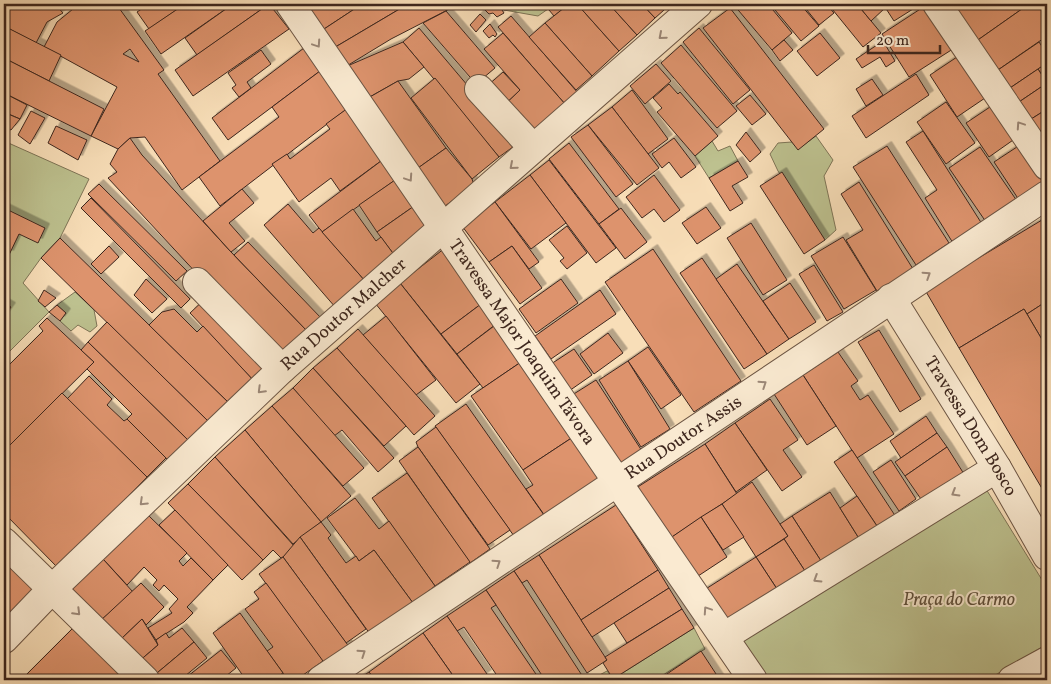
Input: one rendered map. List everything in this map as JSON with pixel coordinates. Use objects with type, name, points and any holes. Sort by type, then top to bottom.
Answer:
[{"type":"street","name":"Travessa Major Joaquim Távora","points":[[290,4],[725,636],[753,680]]},
{"type":"street","name":"Rua Doutor Malcher","points":[[4,639],[53,588],[282,369],[698,4]]},
{"type":"street","points":[[937,4],[1047,166]]},
{"type":"street","points":[[479,90],[533,148]]},
{"type":"street","name":"Rua Doutor Assis","points":[[322,680],[891,298],[1047,196]]},
{"type":"street","points":[[197,282],[282,369]]},
{"type":"street","name":"Travessa Dom Bosco","points":[[891,298],[997,468],[1047,556]]},
{"type":"street","points":[[725,636],[997,468]]},
{"type":"street","points":[[4,542],[53,588],[144,680]]},
{"type":"street","points":[[1012,680],[1047,661]]},
{"type":"green space","points":[[499,4],[544,4],[548,9],[538,16],[504,10]]},
{"type":"green space","points":[[816,136],[833,160],[824,176],[836,230],[825,240],[778,171],[770,154],[778,143],[792,142],[798,149]]},
{"type":"green space","points":[[4,141],[89,179],[60,238],[41,258],[23,283],[49,312],[4,357],[4,252],[9,254],[19,234],[44,229],[4,208]]},
{"type":"green space","points":[[712,141],[718,151],[730,146],[738,161],[709,178],[695,156]]},
{"type":"green space","points":[[75,292],[94,310],[97,326],[90,332],[78,325],[71,331],[60,321],[66,313],[57,305]]},
{"type":"green space","name":"Praça do Carmo","points":[[986,489],[1047,588],[1047,644],[987,680],[760,680],[736,642]]},
{"type":"green space","points":[[694,628],[705,649],[655,680],[590,680],[607,671],[613,679]]},
{"type":"building","points":[[4,4],[55,4],[63,13],[47,22],[36,43],[4,26]]},
{"type":"building","points":[[69,4],[125,4],[119,8],[164,70],[158,74],[220,161],[182,190],[145,137],[130,138],[118,149],[91,136],[117,87],[44,47],[57,22],[73,9]],"holes":[[[130,49],[139,62],[123,54]]]},
{"type":"building","points":[[149,4],[185,4],[149,29],[137,12]]},
{"type":"building","points":[[185,4],[233,4],[161,54],[145,31]]},
{"type":"building","points":[[233,4],[269,4],[197,55],[185,38]]},
{"type":"building","points":[[269,4],[289,29],[193,96],[175,70]]},
{"type":"building","points":[[302,4],[362,4],[321,31]]},
{"type":"building","points":[[362,4],[408,4],[332,49],[321,31]]},
{"type":"building","points":[[408,4],[459,4],[391,39],[345,67],[332,49]]},
{"type":"building","points":[[489,4],[498,4],[504,13],[497,17],[493,13],[489,14],[484,9]]},
{"type":"building","points":[[544,4],[569,4],[554,16]]},
{"type":"building","points":[[569,4],[577,4],[619,51],[592,76],[545,23]]},
{"type":"building","points":[[577,4],[609,4],[637,35],[619,51]]},
{"type":"building","points":[[609,4],[642,4],[655,18],[637,35]]},
{"type":"building","points":[[642,4],[659,4],[664,10],[655,18]]},
{"type":"building","points":[[733,4],[768,4],[792,33],[772,50]]},
{"type":"building","points":[[770,4],[800,4],[819,26],[801,41]]},
{"type":"building","points":[[802,4],[826,4],[834,13],[819,25]]},
{"type":"building","points":[[828,4],[857,4],[881,33],[863,47]]},
{"type":"building","points":[[857,4],[882,4],[885,8],[871,21]]},
{"type":"building","points":[[883,4],[921,4],[894,21]]},
{"type":"building","points":[[928,4],[956,47],[909,77],[882,34]]},
{"type":"building","points":[[949,4],[966,4],[954,12]]},
{"type":"building","points":[[966,4],[1029,4],[975,42],[954,12]]},
{"type":"building","points":[[1029,4],[1047,4],[1047,36],[995,72],[975,42]]},
{"type":"building","points":[[730,8],[824,129],[798,150],[703,28]]},
{"type":"building","points":[[446,11],[495,68],[476,84],[423,23]]},
{"type":"building","points":[[480,14],[486,20],[476,32],[470,25]]},
{"type":"building","points":[[511,16],[578,93],[565,104],[498,27]]},
{"type":"building","points":[[545,23],[592,76],[576,90],[529,37]]},
{"type":"building","points":[[490,24],[497,34],[495,37],[493,35],[489,38],[483,31]]},
{"type":"building","points":[[4,26],[61,55],[49,81],[4,58]]},
{"type":"building","points":[[419,28],[517,144],[499,157],[403,42]]},
{"type":"building","points":[[699,28],[750,90],[733,104],[683,42]]},
{"type":"building","points":[[503,33],[565,104],[529,135],[503,106],[520,90],[484,49]]},
{"type":"building","points":[[820,33],[840,58],[817,76],[797,51]]},
{"type":"building","points":[[784,40],[793,50],[780,61],[772,50]]},
{"type":"building","points":[[883,41],[895,61],[886,67],[880,57],[862,68],[856,59]]},
{"type":"building","points":[[403,42],[424,67],[409,79],[398,81],[368,98],[345,67]]},
{"type":"building","points":[[1039,42],[1047,54],[1047,63],[1007,90],[995,72]]},
{"type":"building","points":[[681,45],[737,111],[717,128],[661,63]]},
{"type":"building","points":[[304,48],[320,71],[228,140],[212,118]]},
{"type":"building","points":[[261,50],[271,64],[247,82],[251,88],[239,97],[232,88],[236,85],[228,73]]},
{"type":"building","points":[[960,55],[988,96],[957,117],[930,75]]},
{"type":"building","points":[[4,58],[104,109],[91,136],[4,93]]},
{"type":"building","points":[[1047,63],[1047,82],[1038,69]]},
{"type":"building","points":[[656,64],[671,81],[645,104],[630,86]]},
{"type":"building","points":[[1038,69],[1047,83],[1016,104],[1007,90]]},
{"type":"building","points":[[320,71],[348,108],[220,206],[199,177],[279,117],[272,107]]},
{"type":"building","points":[[503,72],[520,90],[503,106],[486,87]]},
{"type":"building","points":[[916,74],[929,95],[866,138],[852,116]]},
{"type":"building","points":[[435,78],[499,157],[472,179],[411,98]]},
{"type":"building","points":[[872,79],[883,95],[866,106],[856,89]]},
{"type":"building","points":[[398,81],[446,148],[418,168],[368,98]]},
{"type":"building","points":[[1047,83],[1047,109],[1028,121],[1016,104]]},
{"type":"building","points":[[669,84],[678,94],[680,92],[718,136],[695,156],[657,112],[662,108],[653,98]]},
{"type":"building","points":[[632,90],[668,139],[648,154],[612,107]]},
{"type":"building","points":[[4,93],[27,105],[20,119],[4,112]]},
{"type":"building","points":[[750,95],[766,114],[752,125],[736,106]]},
{"type":"building","points":[[946,102],[975,143],[946,164],[917,122]]},
{"type":"building","points":[[993,105],[1016,138],[989,157],[966,123]]},
{"type":"building","points":[[612,107],[659,168],[637,185],[588,125]]},
{"type":"building","points":[[348,108],[385,158],[340,191],[331,178],[299,202],[272,164],[287,154],[290,159],[330,129],[326,124]]},
{"type":"building","points":[[1047,109],[1047,150],[1028,121]]},
{"type":"building","points":[[31,111],[45,118],[30,144],[18,135]]},
{"type":"building","points":[[8,114],[20,119],[11,130],[4,127]]},
{"type":"building","points":[[588,125],[633,184],[616,197],[571,137]]},
{"type":"building","points":[[56,126],[87,140],[78,160],[48,143]]},
{"type":"building","points":[[923,131],[982,224],[953,243],[925,198],[937,190],[906,142]]},
{"type":"building","points":[[746,132],[761,152],[750,162],[736,145]]},
{"type":"building","points":[[130,138],[142,155],[231,252],[308,332],[279,362],[108,178],[117,172],[110,164],[118,149]]},
{"type":"building","points":[[674,138],[696,167],[681,178],[669,162],[662,168],[652,154]]},
{"type":"building","points":[[569,143],[619,209],[599,224],[549,159]]},
{"type":"building","points":[[1020,145],[1045,182],[1019,200],[994,162]]},
{"type":"building","points":[[887,146],[949,243],[916,265],[853,167]]},
{"type":"building","points":[[980,147],[1017,201],[986,222],[949,168]]},
{"type":"building","points":[[446,148],[472,179],[474,185],[445,206],[418,168]]},
{"type":"building","points":[[385,158],[398,178],[322,232],[309,215]]},
{"type":"building","points":[[549,160],[616,248],[596,263],[530,175]]},
{"type":"building","points":[[738,161],[748,177],[732,186],[743,203],[730,211],[709,178]]},
{"type":"building","points":[[782,172],[825,240],[804,254],[760,186]]},
{"type":"building","points":[[530,175],[566,223],[531,249],[495,202]]},
{"type":"building","points":[[654,175],[680,210],[664,222],[654,209],[642,218],[626,197]]},
{"type":"building","points":[[398,178],[417,204],[377,232],[359,205]]},
{"type":"building","points":[[859,182],[913,269],[877,291],[846,240],[863,230],[841,194]]},
{"type":"building","points":[[99,184],[187,271],[176,281],[88,194]]},
{"type":"building","points":[[242,189],[254,203],[229,223],[245,241],[231,252],[203,221]]},
{"type":"building","points":[[91,198],[190,299],[181,308],[81,208]]},
{"type":"building","points":[[495,202],[539,262],[529,269],[512,246],[489,262],[462,226]]},
{"type":"building","points":[[288,204],[313,233],[319,228],[366,282],[336,308],[264,225]]},
{"type":"building","points":[[417,204],[430,223],[395,256],[377,232]]},
{"type":"building","points":[[706,207],[721,228],[697,244],[682,223]]},
{"type":"building","points":[[4,208],[45,228],[38,243],[19,234],[9,255],[4,252]]},
{"type":"building","points":[[621,208],[647,242],[625,259],[599,224]]},
{"type":"building","points":[[353,209],[376,241],[381,237],[395,256],[366,282],[322,232]]},
{"type":"building","points":[[1047,217],[1047,301],[1027,314],[1024,309],[959,348],[925,290]]},
{"type":"building","points":[[751,223],[787,280],[763,295],[727,238]]},
{"type":"building","points":[[567,226],[587,253],[567,269],[560,261],[564,258],[549,240]]},
{"type":"building","points":[[843,237],[876,290],[844,309],[811,256]]},
{"type":"building","points":[[60,238],[229,403],[210,423],[41,258]]},
{"type":"building","points":[[248,242],[322,319],[308,332],[234,255]]},
{"type":"building","points":[[109,246],[119,257],[101,274],[91,264]]},
{"type":"building","points":[[512,246],[542,288],[520,304],[489,262]]},
{"type":"building","points":[[445,248],[485,301],[441,334],[400,283]]},
{"type":"building","points":[[653,249],[741,381],[694,412],[605,282]]},
{"type":"building","points":[[702,258],[767,354],[744,369],[680,273]]},
{"type":"building","points":[[737,264],[789,339],[767,354],[716,279]]},
{"type":"building","points":[[814,265],[843,312],[827,321],[799,274]]},
{"type":"building","points":[[146,279],[167,299],[152,313],[134,295]]},
{"type":"building","points":[[561,279],[578,303],[536,333],[519,309]]},
{"type":"building","points":[[400,283],[480,384],[456,403],[375,303]]},
{"type":"building","points":[[790,283],[816,322],[789,339],[763,301]]},
{"type":"building","points":[[44,290],[56,298],[45,307],[38,301]]},
{"type":"building","points":[[600,290],[616,314],[551,359],[535,336]]},
{"type":"building","points":[[206,298],[270,366],[254,381],[190,313]]},
{"type":"building","points":[[485,301],[500,321],[457,354],[441,334]]},
{"type":"building","points":[[1047,301],[1047,348],[1027,314]]},
{"type":"building","points":[[4,303],[11,307],[4,317]]},
{"type":"building","points":[[57,305],[66,313],[60,321],[49,312]]},
{"type":"building","points":[[174,309],[197,332],[203,326],[254,381],[229,403],[149,325],[162,312]]},
{"type":"building","points":[[1024,309],[1047,348],[1047,497],[959,348]]},
{"type":"building","points":[[386,316],[436,380],[416,395],[363,335]]},
{"type":"building","points":[[47,318],[94,362],[4,451],[4,370],[43,331],[39,326]]},
{"type":"building","points":[[107,322],[210,423],[190,442],[88,342]]},
{"type":"building","points":[[498,323],[521,362],[483,388],[457,354]]},
{"type":"building","points":[[358,329],[435,416],[414,435],[337,348]]},
{"type":"building","points":[[879,330],[921,399],[900,412],[858,342]]},
{"type":"building","points":[[608,333],[623,353],[594,374],[580,354]]},
{"type":"building","points":[[88,342],[190,442],[170,462],[127,419],[132,414],[87,369],[94,362],[81,350]]},
{"type":"building","points":[[648,347],[681,395],[661,409],[628,361]]},
{"type":"building","points":[[337,348],[406,426],[384,446],[313,368]]},
{"type":"building","points":[[574,349],[592,375],[569,391],[551,364]]},
{"type":"building","points":[[838,352],[858,381],[851,386],[860,400],[868,395],[894,434],[857,458],[803,375]]},
{"type":"building","points":[[628,361],[670,429],[641,447],[599,380]]},
{"type":"building","points":[[521,362],[573,437],[523,470],[471,396]]},
{"type":"building","points":[[313,368],[394,458],[378,472],[342,430],[334,436],[293,388]]},
{"type":"building","points":[[803,375],[836,426],[807,445],[774,394]]},
{"type":"building","points":[[89,376],[112,399],[107,405],[124,421],[127,419],[166,458],[147,477],[67,399]]},
{"type":"building","points":[[596,380],[642,451],[616,468],[569,397]]},
{"type":"building","points":[[293,388],[364,468],[343,486],[272,406]]},
{"type":"building","points":[[62,393],[147,477],[58,568],[4,513],[4,451]]},
{"type":"building","points":[[770,399],[798,440],[783,450],[802,477],[782,491],[735,423]]},
{"type":"building","points":[[466,404],[544,515],[514,536],[435,426]]},
{"type":"building","points":[[272,406],[351,496],[321,522],[245,430]]},
{"type":"building","points":[[926,416],[937,433],[901,458],[890,441]]},
{"type":"building","points":[[735,423],[767,470],[736,492],[705,444]]},
{"type":"building","points":[[436,427],[510,530],[488,545],[418,447],[416,442]]},
{"type":"building","points":[[245,430],[321,522],[293,544],[215,457]]},
{"type":"building","points":[[937,433],[947,447],[905,476],[895,462]]},
{"type":"building","points":[[573,437],[607,484],[550,523],[526,489],[533,485],[523,470]]},
{"type":"building","points":[[705,444],[737,494],[666,541],[633,490]]},
{"type":"building","points":[[418,447],[490,549],[470,563],[399,461]]},
{"type":"building","points":[[947,447],[964,474],[923,502],[905,476]]},
{"type":"building","points":[[852,450],[896,517],[879,529],[834,462]]},
{"type":"building","points":[[215,457],[294,546],[283,557],[281,558],[273,550],[263,560],[188,484]]},
{"type":"building","points":[[891,460],[916,499],[899,511],[873,472]]},
{"type":"building","points":[[407,473],[470,562],[435,586],[372,498]]},
{"type":"building","points":[[752,482],[788,536],[756,557],[722,504]]},
{"type":"building","points":[[188,484],[263,560],[242,580],[168,503]]},
{"type":"building","points":[[830,492],[860,540],[823,564],[792,516]]},
{"type":"building","points":[[857,496],[879,529],[860,540],[840,508]]},
{"type":"building","points":[[355,498],[379,529],[389,521],[435,586],[413,603],[374,550],[359,561],[327,518]]},
{"type":"building","points":[[722,504],[744,537],[723,550],[701,517]]},
{"type":"building","points":[[616,505],[658,570],[581,620],[539,555]]},
{"type":"building","points":[[175,510],[228,565],[213,580],[159,525]]},
{"type":"building","points":[[148,515],[187,553],[179,561],[183,566],[191,558],[213,580],[187,607],[193,613],[184,622],[156,640],[148,628],[172,613],[169,609],[178,599],[164,585],[159,591],[153,585],[157,580],[144,567],[127,585],[103,559]]},
{"type":"building","points":[[792,516],[823,564],[807,574],[784,539],[788,536],[780,524]]},
{"type":"building","points":[[701,517],[727,557],[692,580],[666,541]]},
{"type":"building","points":[[321,522],[331,535],[328,538],[346,563],[356,556],[359,561],[374,550],[413,603],[370,634],[300,537]]},
{"type":"building","points":[[300,537],[366,629],[346,643],[283,557]]},
{"type":"building","points":[[784,539],[807,574],[779,592],[756,557]]},
{"type":"building","points":[[4,555],[41,590],[4,628]]},
{"type":"building","points":[[539,555],[607,660],[587,673],[527,580],[522,583],[514,571]]},
{"type":"building","points":[[283,557],[350,648],[326,666],[259,574]]},
{"type":"building","points":[[756,557],[779,592],[724,627],[701,592]]},
{"type":"building","points":[[103,559],[133,592],[99,622],[71,590]]},
{"type":"building","points":[[658,570],[669,588],[592,637],[581,620]]},
{"type":"building","points":[[514,571],[585,680],[545,680],[486,590]]},
{"type":"building","points":[[141,583],[164,607],[146,625],[142,619],[118,642],[99,622]]},
{"type":"building","points":[[266,583],[323,661],[296,680],[288,680],[267,651],[273,647],[245,609],[259,599],[254,592]]},
{"type":"building","points":[[669,588],[682,609],[627,643],[614,623]]},
{"type":"building","points":[[486,590],[496,605],[491,608],[540,680],[500,680],[464,627],[457,631],[447,616]]},
{"type":"building","points":[[682,609],[694,628],[613,679],[603,663],[607,660],[605,657]]},
{"type":"building","points":[[240,613],[283,673],[272,680],[246,680],[213,633]]},
{"type":"building","points":[[447,616],[487,674],[479,680],[460,680],[456,675],[454,677],[423,633]]},
{"type":"building","points":[[142,619],[158,645],[137,663],[118,642]]},
{"type":"building","points":[[76,625],[131,680],[21,680]]},
{"type":"building","points":[[182,628],[194,642],[151,678],[137,663],[158,645],[156,640],[166,633],[169,638]]},
{"type":"building","points":[[423,633],[454,677],[452,679],[375,680],[369,672]]},
{"type":"building","points":[[194,642],[207,658],[185,676],[183,680],[154,680],[151,678]]},
{"type":"building","points":[[221,650],[236,668],[221,680],[183,680]]},
{"type":"building","points":[[701,651],[720,680],[658,680]]},
{"type":"building","points":[[369,672],[375,680],[357,680]]}]
